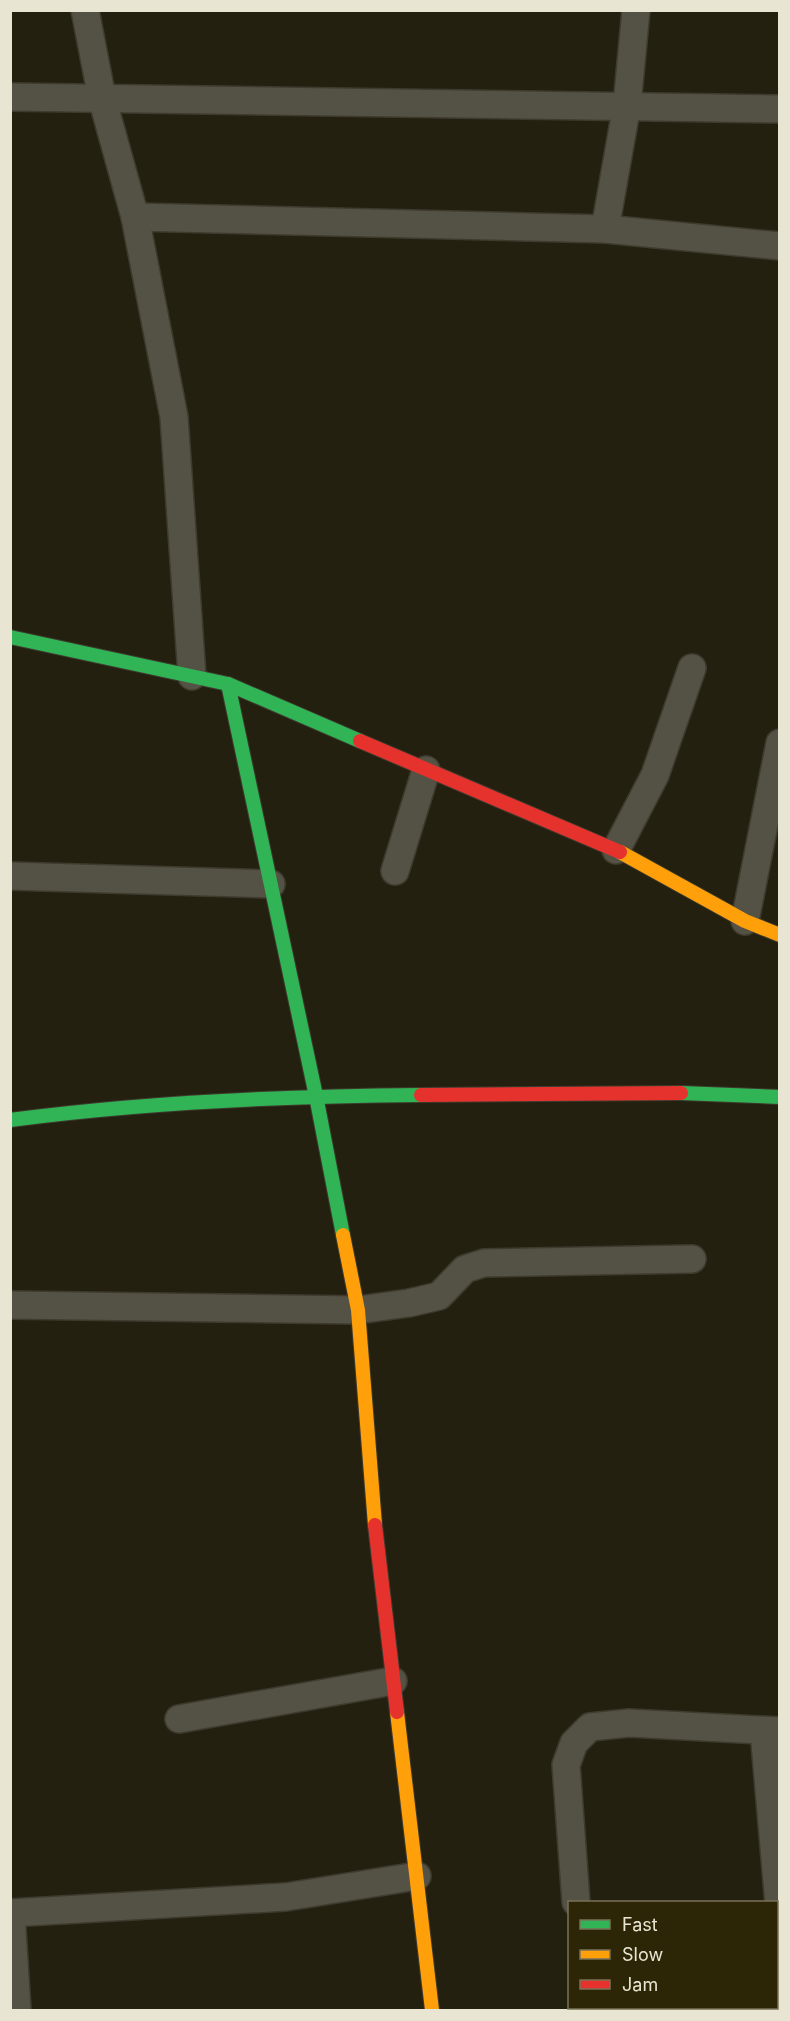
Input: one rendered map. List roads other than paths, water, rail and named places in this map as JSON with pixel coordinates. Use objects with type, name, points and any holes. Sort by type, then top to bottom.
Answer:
[{"type":"street","points":[[86,10],[102,98],[135,217],[174,417],[192,676]]},
{"type":"street","points":[[605,229],[627,105],[636,10]]},
{"type":"street","points":[[10,97],[780,109]]},
{"type":"street","points":[[135,217],[605,229],[780,246]]},
{"type":"street","points":[[10,637],[228,684],[616,850],[745,921],[780,935]]},
{"type":"street","points":[[616,850],[654,775],[692,668]]},
{"type":"street","points":[[228,684],[316,1096],[358,1310],[376,1535],[432,2010]]},
{"type":"street","points":[[745,921],[780,743]]},
{"type":"street","points":[[395,871],[426,770]]},
{"type":"street","points":[[10,876],[271,884]]},
{"type":"street","points":[[10,1120],[87,1110],[316,1096],[648,1092],[780,1097]]},
{"type":"street","points":[[10,1305],[358,1310],[409,1303],[438,1296],[465,1269],[484,1263],[692,1259]]},
{"type":"street","points":[[179,1719],[393,1681]]},
{"type":"street","points":[[576,1901],[566,1765],[574,1743],[590,1727],[629,1723],[772,1731],[780,1916]]},
{"type":"street","points":[[17,2010],[11,1913],[286,1897],[417,1876]]}]
